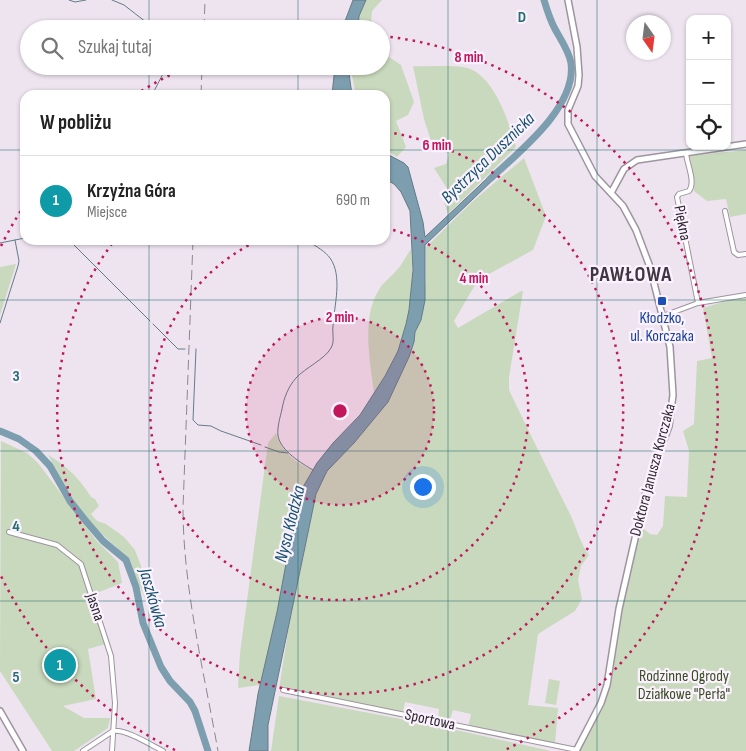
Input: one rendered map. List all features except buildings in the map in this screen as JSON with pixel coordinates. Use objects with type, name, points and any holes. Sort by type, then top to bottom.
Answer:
[{"type":"street","name":"Doktora Janusza Korczaka","points":[[568,0],[577,47],[579,75],[578,86],[568,110],[568,124],[595,176],[630,216],[636,230],[650,267],[663,316],[672,364],[673,395],[669,426],[644,499],[619,609],[607,685],[601,703],[577,751]]},
{"type":"street","points":[[611,193],[624,169],[636,160],[746,144]]},
{"type":"street","name":"Piękna","points":[[686,153],[692,178],[692,187],[689,191],[677,195],[677,198],[698,302]]},
{"type":"street","points":[[725,212],[734,252],[746,254]]},
{"type":"street","points":[[663,316],[698,302],[746,295]]},
{"type":"street","name":"Jasna","points":[[9,532],[57,545],[82,564],[111,656],[115,703],[112,751]]},
{"type":"street","name":"Sportowa","points":[[284,690],[577,751]]},
{"type":"street","points":[[0,711],[23,751]]},
{"type":"street","points":[[83,751],[113,730],[126,732],[164,751]]},
{"type":"green space","points":[[365,0],[382,0],[372,11],[371,20],[359,20]]},
{"type":"green space","points":[[390,58],[401,65],[414,102],[408,115],[396,121],[406,147],[397,157],[390,152],[390,90],[355,90],[352,76],[390,75]]},
{"type":"green space","points":[[413,66],[463,67],[474,71],[483,78],[498,99],[516,147],[448,214],[444,202],[450,193],[434,168],[446,164],[449,154],[433,147],[424,119]]},
{"type":"green space","points":[[746,150],[746,214],[730,217],[726,199],[707,201],[694,191],[688,156]]},
{"type":"green space","points":[[524,158],[546,216],[533,250],[478,280],[454,321],[458,328],[523,291],[509,377],[509,390],[589,555],[581,566],[578,580],[582,599],[575,611],[538,634],[528,705],[558,708],[555,744],[468,727],[471,714],[453,710],[449,723],[438,718],[439,709],[405,702],[403,712],[279,689],[289,625],[316,494],[326,471],[354,443],[388,402],[409,357],[415,332],[421,320],[426,280],[426,247],[473,201]]},
{"type":"green space","points":[[411,249],[412,287],[406,328],[398,352],[374,393],[368,338],[371,309],[382,285],[398,269]]},
{"type":"green space","points":[[16,264],[0,315],[0,267]]},
{"type":"green space","name":"Rodzinne Ogrody Działkowe \"Perła\"","points":[[746,298],[746,751],[579,751],[603,707],[639,525],[650,534],[657,535],[663,526],[665,496],[687,497],[689,451],[683,431],[694,424],[697,361],[712,358],[703,308],[726,301]]},
{"type":"green space","points":[[276,433],[281,445],[290,456],[313,470],[299,494],[277,612],[260,685],[238,688],[240,653],[268,443]]},
{"type":"green space","points":[[1,441],[27,453],[38,463],[96,540],[118,562],[122,583],[89,596],[106,644],[88,649],[96,699],[63,706],[84,718],[110,718],[108,728],[74,751],[52,751],[0,671]]},
{"type":"green space","points":[[48,455],[72,473],[91,497],[95,499],[99,506],[91,514],[97,521],[106,524],[124,537],[135,550],[141,566],[142,579],[149,594],[151,604],[148,605],[126,556],[92,525],[74,501]]},
{"type":"green space","points":[[549,679],[560,681],[556,705],[545,703]]},
{"type":"green space","points":[[279,696],[438,726],[551,751],[271,751]]},
{"type":"water","points":[[353,0],[366,0],[359,20],[345,20]]},
{"type":"water","points":[[334,75],[349,75],[351,90],[333,90]]},
{"type":"water","points":[[390,156],[408,167],[423,222],[425,237],[497,169],[497,176],[425,245],[425,300],[421,320],[415,332],[409,357],[388,402],[354,443],[327,471],[316,494],[268,725],[268,751],[249,751],[258,694],[277,612],[299,494],[317,463],[360,415],[385,376],[398,351],[406,324],[413,270],[410,211],[401,192],[390,182]]},
{"type":"waterway","points":[[69,0],[75,2],[86,0]]},
{"type":"waterway","points":[[112,0],[124,5],[143,20]]},
{"type":"waterway","name":"Bystrzyca Dusznicka","points":[[490,179],[544,127],[556,112],[565,96],[570,80],[570,59],[552,22],[544,0]]},
{"type":"waterway","points":[[155,90],[162,75]]},
{"type":"waterway","points":[[0,243],[20,239]]},
{"type":"waterway","points":[[0,323],[19,261],[15,240]]},
{"type":"waterway","points":[[74,245],[150,321]]},
{"type":"waterway","points":[[313,470],[287,452],[280,441],[278,433],[284,401],[291,385],[300,374],[328,352],[333,343],[337,291],[336,273],[334,265],[328,256],[314,245]]},
{"type":"waterway","points":[[153,324],[178,349],[185,349]]},
{"type":"waterway","points":[[196,349],[193,420],[198,425],[211,426],[261,445]]},
{"type":"waterway","name":"Jaszkówka","points":[[0,431],[19,439],[36,451],[50,466],[70,501],[85,520],[103,541],[126,560],[136,587],[143,623],[161,667],[170,681],[190,702],[195,711],[208,751]]},
{"type":"waterway","points":[[265,447],[288,453]]},
{"type":"railway","points":[[204,20],[205,0]]},
{"type":"railway","points":[[201,90],[202,75]]},
{"type":"railway","points":[[193,245],[183,508],[184,538],[190,599],[218,751]]},
{"type":"place","name":"Kłodzko, ul. Korczaka","points":[[662,301]]},
{"type":"place","name":"Krzyżna Góra","points":[[60,665]]},
{"type":"district","name":"PAWŁOWA","points":[[631,274]]},
{"type":"water label","name":"Nysa Kłodzka","points":[[290,524]]}]
